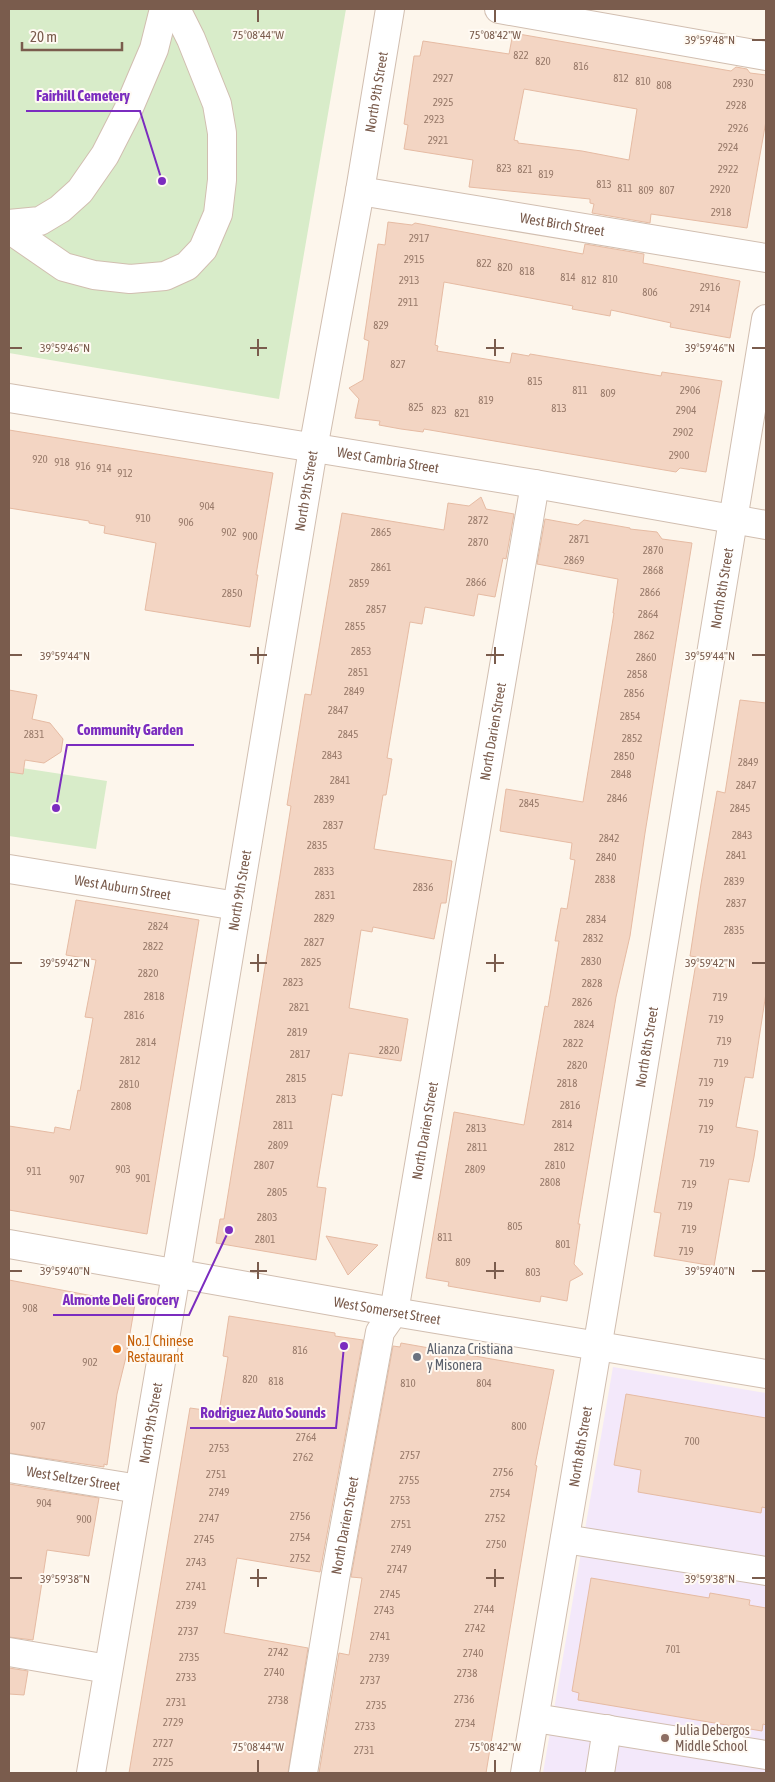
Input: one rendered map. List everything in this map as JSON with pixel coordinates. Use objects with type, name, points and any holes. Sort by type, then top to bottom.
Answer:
[{"type":"street","points":[[9,224],[40,221],[60,209],[80,191],[105,154],[128,110],[154,49],[164,9]]},
{"type":"street","points":[[9,229],[64,267],[94,275],[130,279],[165,276],[187,266],[203,249],[218,214],[222,180],[222,133],[217,104],[191,39],[176,9]]},
{"type":"street","name":"North 9th Street","points":[[91,1773],[313,448],[360,191],[390,9]]},
{"type":"street","points":[[499,9],[766,56]]},
{"type":"street","name":"West Birch Street","points":[[360,191],[766,258]]},
{"type":"street","name":"North 8th Street","points":[[525,1773],[598,1345],[766,320]]},
{"type":"street","name":"West Cambria Street","points":[[9,398],[535,484],[766,525]]},
{"type":"street","name":"North Darien Street","points":[[303,1773],[335,1579],[380,1332],[394,1312],[535,484]]},
{"type":"street","name":"West Auburn Street","points":[[9,869],[237,906]]},
{"type":"street","name":"West Somerset Street","points":[[9,1244],[394,1312],[766,1374]]},
{"type":"street","name":"West Seltzer Street","points":[[9,1468],[138,1489]]},
{"type":"street","points":[[565,1539],[766,1571]]},
{"type":"street","points":[[9,1652],[108,1669]]},
{"type":"street","points":[[535,1718],[766,1756]]},
{"type":"street","points":[[600,1773],[607,1729]]},
{"type":"shaded area","points":[[613,1367],[766,1393],[766,1773],[543,1773]]},
{"type":"green space","points":[[9,9],[346,9],[279,399],[9,353]]},
{"type":"green space","points":[[9,766],[107,781],[96,849],[9,836]]},
{"type":"building","points":[[513,33],[731,71],[736,67],[747,69],[750,73],[766,75],[766,121],[747,228],[651,214],[650,223],[592,213],[594,204],[590,203],[590,199],[469,187],[473,160],[404,149],[408,125],[404,124],[414,56],[420,56],[423,41],[509,54]],"holes":[[[524,89],[637,109],[629,160],[582,151],[518,143],[518,141],[514,140]]]},
{"type":"building","points":[[388,222],[412,225],[415,223],[583,254],[585,244],[644,254],[643,263],[740,281],[730,338],[670,327],[671,323],[611,310],[610,316],[572,309],[573,306],[444,282],[435,345],[438,346],[437,351],[510,363],[512,353],[529,356],[530,354],[661,376],[662,372],[722,381],[706,472],[680,468],[676,472],[424,429],[423,432],[401,429],[379,425],[380,421],[355,418],[359,399],[349,388],[363,380],[369,341],[364,339],[378,244],[385,245]]},
{"type":"building","points":[[9,430],[273,473],[256,575],[258,575],[250,627],[145,610],[156,543],[104,533],[105,526],[89,523],[89,521],[9,508]]},
{"type":"building","points":[[481,497],[486,509],[514,514],[506,559],[503,558],[495,597],[478,594],[474,616],[425,607],[422,624],[410,622],[387,758],[392,759],[386,795],[383,795],[374,849],[452,861],[446,903],[441,903],[434,939],[373,927],[372,932],[361,930],[349,1008],[408,1019],[401,1061],[349,1053],[342,1096],[332,1094],[317,1187],[326,1188],[316,1260],[216,1243],[220,1219],[224,1219],[280,875],[291,806],[287,805],[305,694],[311,695],[342,513],[444,530],[448,503],[469,506]]},
{"type":"building","points":[[545,519],[578,525],[584,520],[657,532],[662,539],[692,543],[630,936],[616,997],[578,1224],[580,1224],[574,1264],[583,1274],[570,1281],[567,1301],[541,1296],[540,1302],[448,1286],[449,1282],[426,1278],[454,1112],[524,1125],[545,1006],[548,1007],[559,941],[555,941],[561,908],[567,909],[575,860],[570,859],[572,843],[500,831],[506,789],[583,802],[614,613],[618,579],[537,564]]},
{"type":"building","points":[[9,690],[37,695],[32,719],[50,723],[63,739],[61,752],[44,763],[25,760],[23,774],[9,772]]},
{"type":"building","points":[[740,700],[766,703],[766,993],[753,1078],[745,1077],[736,1127],[758,1131],[754,1157],[749,1182],[729,1179],[714,1266],[654,1256],[661,1213],[654,1212],[697,957],[690,956],[701,884],[717,791],[725,793]]},
{"type":"building","points":[[76,900],[199,920],[147,1234],[9,1210],[9,1126],[54,1133],[55,1127],[70,1130],[78,1090],[80,1091],[93,1018],[85,1017],[96,960],[66,955]]},
{"type":"building","points":[[326,1236],[378,1245],[348,1275]]},
{"type":"building","points":[[9,1280],[135,1304],[126,1357],[117,1394],[107,1465],[104,1464],[104,1467],[9,1453]]},
{"type":"building","points":[[229,1316],[335,1333],[335,1336],[363,1340],[320,1572],[237,1558],[224,1633],[308,1648],[288,1773],[129,1773],[190,1408],[219,1412],[228,1357],[223,1356]]},
{"type":"building","points":[[401,1343],[554,1370],[535,1465],[537,1466],[486,1773],[319,1773],[339,1653],[349,1655],[362,1578],[351,1577],[393,1346],[400,1347]]},
{"type":"building","points":[[626,1394],[766,1418],[766,1508],[762,1507],[761,1513],[638,1492],[641,1470],[614,1465]]},
{"type":"building","points":[[9,1484],[99,1498],[89,1556],[47,1550],[33,1640],[9,1637]]},
{"type":"building","points":[[591,1578],[709,1598],[710,1593],[750,1600],[749,1605],[766,1608],[766,1725],[763,1724],[762,1731],[578,1700],[579,1693],[572,1691]]},
{"type":"building","points":[[9,1668],[28,1671],[24,1695],[9,1694]]},
{"type":"place","name":"Fairhill Cemetery","points":[[162,181]]},
{"type":"place","name":"Community Garden","points":[[56,808]]},
{"type":"place","name":"Almonte Deli Grocery","points":[[229,1230]]},
{"type":"place","name":"Rodriguez Auto Sounds","points":[[344,1346]]},
{"type":"place","name":"No.1 Chinese Restaurant","points":[[117,1349]]},
{"type":"place","name":"Alianza Cristiana y Misonera","points":[[417,1357]]},
{"type":"place","name":"Julia Debergos Middle School","points":[[665,1738]]}]
